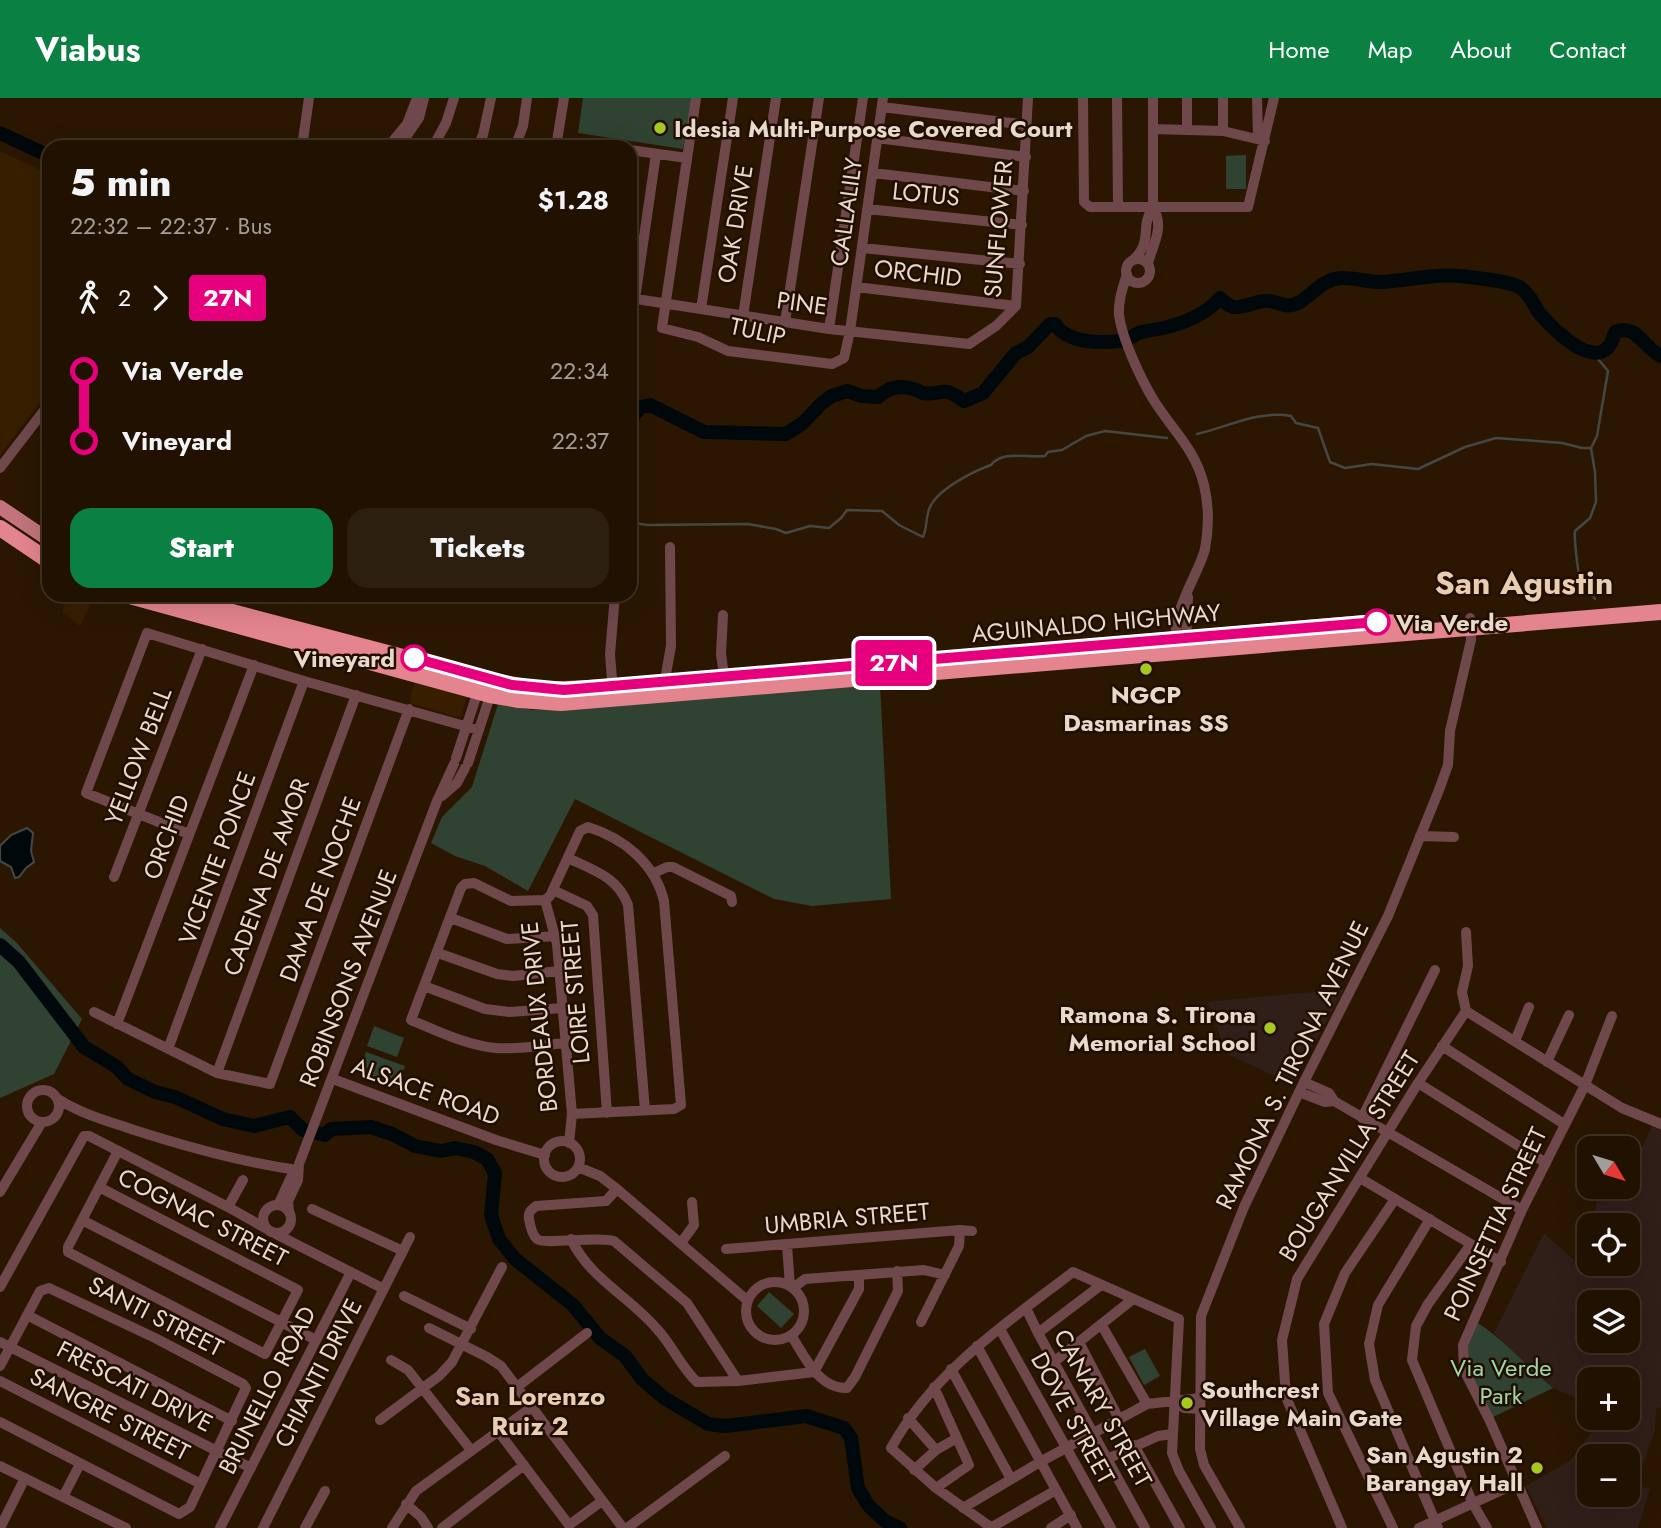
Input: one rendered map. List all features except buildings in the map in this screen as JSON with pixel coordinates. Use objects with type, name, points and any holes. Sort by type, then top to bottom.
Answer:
[{"type":"highway","points":[[0,517],[42,545]]},
{"type":"highway","points":[[0,528],[42,556]]},
{"type":"highway","name":"AGUINALDO HIGHWAY","points":[[154,602],[486,686],[613,693],[1182,643],[1631,610],[1661,612]]},
{"type":"highway","name":"AGUINALDO HIGHWAY","points":[[192,602],[486,686]]},
{"type":"highway","name":"AGUINALDO HIGHWAY","points":[[1631,610],[1661,603]]},
{"type":"main road","points":[[0,507],[42,535]]},
{"type":"street","points":[[303,140],[309,98]]},
{"type":"street","points":[[394,140],[407,124],[417,98]]},
{"type":"street","points":[[404,140],[419,118],[424,98]]},
{"type":"street","points":[[437,140],[454,98]]},
{"type":"street","points":[[480,140],[491,98]]},
{"type":"street","points":[[518,140],[523,126],[527,98]]},
{"type":"street","points":[[557,140],[564,98]]},
{"type":"street","points":[[666,303],[696,98]]},
{"type":"street","points":[[701,309],[733,98]]},
{"type":"street","name":"OAK DRIVE","points":[[743,316],[776,98]]},
{"type":"street","points":[[785,322],[818,98]]},
{"type":"street","points":[[829,329],[863,98]]},
{"type":"street","name":"SUNFLOWER","points":[[969,344],[996,326],[1016,306],[1028,98]]},
{"type":"street","points":[[1083,98],[1084,202],[1087,205],[1153,208],[1248,206],[1261,140],[1275,98]]},
{"type":"street","points":[[1117,98],[1118,207]]},
{"type":"street","points":[[1153,98],[1153,208],[1148,216],[1145,247],[1128,266],[1119,305],[1122,328],[1153,400],[1187,443],[1204,485],[1208,510],[1206,541],[1199,568],[1180,608],[1182,643]]},
{"type":"street","points":[[1187,98],[1187,130]]},
{"type":"street","points":[[1223,98],[1223,131]]},
{"type":"street","points":[[1257,98],[1261,140]]},
{"type":"street","points":[[883,102],[1027,125]]},
{"type":"street","name":"CALLALILY","points":[[850,331],[883,102]]},
{"type":"street","points":[[1153,129],[1223,131],[1261,140]]},
{"type":"street","points":[[877,138],[1026,157]]},
{"type":"street","points":[[637,150],[687,158]]},
{"type":"street","points":[[637,268],[656,153]]},
{"type":"street","points":[[873,173],[1024,191]]},
{"type":"street","points":[[1119,305],[1138,283],[1146,280],[1150,274],[1148,263],[1159,224],[1159,217],[1153,208]]},
{"type":"street","name":"LOTUS","points":[[867,209],[1022,225]]},
{"type":"street","points":[[862,248],[1020,264]]},
{"type":"street","points":[[1133,260],[1141,259],[1148,263]]},
{"type":"street","points":[[1127,274],[1131,280],[1138,283]]},
{"type":"street","name":"ORCHID","points":[[856,287],[1016,306]]},
{"type":"street","name":"PINE","points":[[637,299],[829,329],[969,344]]},
{"type":"street","name":"TULIP","points":[[666,303],[662,328],[698,337],[728,351],[751,355],[832,363],[844,358],[850,331]]},
{"type":"street","points":[[0,468],[42,413]]},
{"type":"street","points":[[0,479],[42,425]]},
{"type":"street","points":[[668,688],[666,674],[671,646],[670,547]]},
{"type":"street","points":[[613,693],[610,654],[614,602]]},
{"type":"street","points":[[723,615],[721,654],[725,684]]},
{"type":"street","name":"RAMONA S. TIRONA AVENUE","points":[[1240,1528],[1204,1465],[1200,1449],[1202,1316],[1244,1207],[1388,916],[1448,765],[1450,731],[1467,661],[1470,622]]},
{"type":"street","points":[[189,834],[86,793],[147,633],[304,681],[480,730]]},
{"type":"street","name":"YELLOW BELL","points":[[114,877],[202,649]]},
{"type":"street","name":"ORCHID","points":[[117,1024],[254,665]]},
{"type":"street","name":"VICENTE PONCE","points":[[168,1049],[304,681]]},
{"type":"street","name":"ROBINSONS AVENUE","points":[[278,1205],[298,1167],[437,801],[486,686]]},
{"type":"street","name":"ROBINSONS AVENUE","points":[[437,801],[457,783],[467,766],[480,730],[486,686]]},
{"type":"street","name":"CADENA DE AMOR","points":[[217,1073],[356,695]]},
{"type":"street","name":"DAMA DE NOCHE","points":[[217,1073],[270,1084],[410,709]]},
{"type":"street","points":[[566,1043],[492,1048],[463,1041],[411,1020],[461,888],[469,883],[511,901],[545,901],[553,890],[580,831],[588,827],[625,844],[654,873],[664,901],[681,1105],[677,1108],[572,1114]]},
{"type":"street","points":[[1420,836],[1454,837]]},
{"type":"street","points":[[568,858],[612,880],[622,891],[628,905],[645,1110]]},
{"type":"street","points":[[654,873],[667,867],[677,868],[731,896],[732,902]]},
{"type":"street","name":"LOIRE STREET","points":[[553,890],[587,906],[593,915],[607,1113]]},
{"type":"street","name":"BORDEAUX DRIVE","points":[[545,901],[556,936],[566,1043],[572,1114],[566,1142]]},
{"type":"street","points":[[451,918],[507,939],[556,936]]},
{"type":"street","points":[[1466,932],[1468,966],[1462,992],[1465,1011],[1622,1108],[1661,1125]]},
{"type":"street","points":[[438,953],[496,974],[513,976],[559,971]]},
{"type":"street","points":[[1362,1118],[1435,970]]},
{"type":"street","points":[[424,986],[485,1009],[510,1012],[562,1008]]},
{"type":"street","points":[[1515,1041],[1529,1007]]},
{"type":"street","name":"BOUGANVILLA STREET","points":[[1342,1528],[1286,1397],[1282,1340],[1297,1279],[1465,1011]]},
{"type":"street","points":[[94,1012],[217,1073]]},
{"type":"street","points":[[1547,1062],[1569,1015]]},
{"type":"street","name":"POINSETTIA STREET","points":[[1537,1528],[1489,1419],[1464,1370],[1463,1345],[1522,1210],[1585,1085],[1612,1016]]},
{"type":"street","points":[[1442,1046],[1564,1125]]},
{"type":"street","name":"ALSACE ROAD","points":[[333,1079],[496,1140],[545,1155]]},
{"type":"street","points":[[1418,1083],[1546,1163]]},
{"type":"street","points":[[1302,1087],[1325,1102],[1334,1101],[1522,1210]]},
{"type":"street","points":[[37,1120],[27,1110],[27,1104],[31,1094],[41,1089],[51,1091],[58,1099],[90,1115],[211,1153],[298,1167]]},
{"type":"street","points":[[55,1116],[59,1108],[58,1099]]},
{"type":"street","points":[[37,1120],[55,1116],[90,1115]]},
{"type":"street","points":[[0,1192],[29,1142],[37,1120]]},
{"type":"street","points":[[0,1287],[84,1136],[89,1136],[384,1289]]},
{"type":"street","points":[[566,1142],[577,1150],[578,1167],[570,1175],[559,1177],[545,1167],[545,1155],[552,1145],[566,1142]]},
{"type":"street","points":[[118,1152],[82,1220],[316,1340]]},
{"type":"street","name":"ROBINSONS AVENUE","points":[[289,1211],[288,1201],[298,1180],[298,1167]]},
{"type":"street","points":[[578,1167],[600,1176],[617,1189],[748,1301]]},
{"type":"street","points":[[1360,1178],[1501,1262]]},
{"type":"street","points":[[229,1207],[243,1180]]},
{"type":"street","name":"COGNAC STREET","points":[[82,1220],[68,1247],[70,1255],[265,1354],[298,1290],[99,1187]]},
{"type":"street","points":[[617,1189],[606,1201],[542,1204],[530,1210],[528,1216],[534,1236],[547,1242],[571,1239],[614,1241],[687,1303],[738,1381]]},
{"type":"street","points":[[1393,1528],[1328,1393],[1324,1324],[1345,1273],[1395,1199]]},
{"type":"street","points":[[681,1243],[694,1225],[692,1202]]},
{"type":"street","points":[[263,1216],[268,1208],[278,1205],[289,1211],[293,1234],[305,1247]]},
{"type":"street","points":[[312,1209],[403,1251]]},
{"type":"street","points":[[244,1216],[263,1216]]},
{"type":"street","points":[[263,1216],[271,1231]]},
{"type":"street","points":[[1430,1219],[1378,1305],[1369,1344],[1376,1380],[1436,1524]]},
{"type":"street","points":[[271,1231],[285,1231],[291,1224]]},
{"type":"street","name":"UMBRIA STREET","points":[[726,1249],[966,1231],[946,1275]]},
{"type":"street","name":"CHIANTI DRIVE","points":[[263,1528],[410,1237]]},
{"type":"street","points":[[571,1239],[580,1258],[591,1270],[657,1328],[696,1382],[738,1381],[814,1372]]},
{"type":"street","points":[[1471,1244],[1428,1304],[1416,1326],[1412,1360],[1473,1504],[1487,1528]]},
{"type":"street","points":[[787,1245],[791,1287],[801,1299],[804,1312],[800,1325],[791,1335],[776,1340],[760,1336],[749,1325],[746,1317],[748,1301],[756,1289],[769,1283],[791,1287],[805,1279],[897,1271],[927,1270],[946,1275],[921,1322]]},
{"type":"street","points":[[380,1420],[448,1367],[463,1345],[502,1267]]},
{"type":"street","points":[[791,1335],[814,1372],[839,1387],[847,1388],[897,1294],[897,1271]]},
{"type":"street","name":"BRUNELLO ROAD","points":[[220,1528],[351,1272]]},
{"type":"street","points":[[1056,1490],[992,1528],[936,1488],[891,1448],[908,1418],[951,1369],[1073,1272],[1179,1319],[1172,1453],[1211,1528]]},
{"type":"street","points":[[814,1372],[859,1289],[859,1275]]},
{"type":"street","points":[[1038,1333],[1101,1285]]},
{"type":"street","name":"SANTI STREET","points":[[27,1315],[40,1291],[44,1288],[53,1289],[155,1338],[243,1384],[246,1388],[232,1421]]},
{"type":"street","points":[[404,1296],[471,1329]]},
{"type":"street","points":[[1055,1361],[1133,1299]]},
{"type":"street","name":"CANARY STREET","points":[[1026,1308],[1145,1528]]},
{"type":"street","points":[[0,1366],[5,1344],[27,1315],[232,1421],[190,1507],[179,1514],[0,1422]]},
{"type":"street","points":[[1101,1324],[1147,1404]]},
{"type":"street","points":[[429,1328],[494,1361],[625,1528],[725,1456]]},
{"type":"street","name":"DOVE STREET","points":[[1000,1329],[1111,1528]]},
{"type":"street","points":[[517,1387],[587,1333]]},
{"type":"street","points":[[1079,1342],[1119,1419]]},
{"type":"street","name":"FRESCATI DRIVE","points":[[5,1344],[251,1468]]},
{"type":"street","points":[[977,1346],[1077,1528]]},
{"type":"street","points":[[391,1360],[408,1370],[471,1450]]},
{"type":"street","points":[[951,1369],[1011,1479]]},
{"type":"street","name":"SANGRE STREET","points":[[0,1381],[201,1485]]},
{"type":"street","points":[[934,1387],[970,1465],[936,1488]]},
{"type":"street","points":[[963,1508],[1040,1462],[1147,1404],[1174,1402],[1185,1398],[1200,1403]]},
{"type":"street","points":[[392,1528],[405,1504],[426,1482],[532,1407]]},
{"type":"street","points":[[908,1418],[936,1451]]},
{"type":"street","points":[[498,1431],[569,1525],[602,1501]]},
{"type":"street","points":[[1107,1459],[1157,1436],[1172,1434]]},
{"type":"street","points":[[914,1470],[936,1451],[957,1438]]},
{"type":"street","points":[[1135,1445],[1180,1528]]},
{"type":"street","points":[[63,1497],[80,1464]]},
{"type":"street","points":[[0,1465],[126,1528]]},
{"type":"street","points":[[442,1528],[524,1465]]},
{"type":"street","points":[[0,1528],[25,1478]]},
{"type":"street","points":[[1419,1528],[1436,1524],[1517,1483]]},
{"type":"street","points":[[305,1528],[325,1491]]},
{"type":"street","points":[[405,1504],[421,1517],[428,1528]]},
{"type":"street","points":[[1051,1528],[1071,1515]]},
{"type":"shaded area","points":[[0,151],[42,171],[42,400],[0,455]]},
{"type":"shaded area","points":[[66,602],[92,602],[80,626],[62,612]]},
{"type":"shaded area","points":[[415,682],[467,697],[461,718],[409,703]]},
{"type":"shaded area","points":[[27,828],[33,833],[31,851],[34,862],[15,878],[11,867],[0,861],[0,846],[11,835]]},
{"type":"shaded area","name":"Ramona S. Tirona Memorial School","points":[[1344,989],[1294,1080],[1296,1086],[1227,1054],[1207,1002]]},
{"type":"shaded area","points":[[1653,1124],[1661,1127],[1661,1407],[1656,1409],[1655,1430],[1640,1473],[1640,1444],[1583,1444],[1593,1430],[1640,1430],[1640,1367],[1577,1367],[1577,1399],[1553,1388],[1522,1362],[1494,1333],[1544,1233],[1577,1263],[1577,1276],[1640,1276],[1640,1213],[1594,1213],[1598,1199],[1640,1199],[1640,1152]]},
{"type":"shaded area","points":[[1577,1452],[1577,1507],[1640,1507],[1640,1486],[1650,1489],[1638,1528],[1547,1528],[1526,1486],[1571,1460]]},
{"type":"green space","points":[[583,98],[692,98],[683,149],[578,133]]},
{"type":"green space","points":[[1246,155],[1246,189],[1226,189],[1226,156]]},
{"type":"green space","points":[[880,684],[891,899],[812,906],[774,899],[575,799],[528,891],[485,866],[455,856],[431,843],[442,817],[472,787],[498,704],[533,710],[564,710]]},
{"type":"green space","points":[[0,928],[16,942],[82,1019],[54,1074],[0,1098]]},
{"type":"green space","points":[[374,1026],[404,1038],[397,1057],[367,1046]]},
{"type":"green space","points":[[366,1052],[405,1066],[397,1086],[359,1072]]},
{"type":"green space","points":[[769,1292],[794,1314],[781,1328],[757,1306]]},
{"type":"green space","name":"Via Verde Park","points":[[1473,1320],[1553,1388],[1489,1419],[1464,1370],[1463,1345]]},
{"type":"green space","points":[[1145,1349],[1160,1376],[1144,1385],[1129,1357]]},
{"type":"waterway","points":[[0,133],[42,153]]},
{"type":"waterway","points":[[1132,337],[1184,322],[1207,310],[1220,298],[1233,307],[1269,301],[1290,305],[1300,302],[1335,279],[1383,282],[1458,276],[1503,282],[1521,288],[1540,314],[1580,348],[1601,352],[1609,346],[1615,332],[1623,330],[1634,334],[1661,356]]},
{"type":"waterway","points":[[637,412],[641,407],[650,405],[704,432],[786,434],[803,423],[822,403],[847,391],[878,397],[890,389],[903,387],[930,394],[951,393],[964,401],[983,393],[1016,353],[1028,347],[1050,324],[1055,324],[1061,331],[1076,339],[1094,342],[1121,341]]},
{"type":"waterway","points":[[1594,354],[1608,371],[1597,436],[1591,448],[1596,502],[1590,518],[1575,531],[1575,535],[1580,578],[1595,599]]},
{"type":"waterway","points":[[1197,434],[1255,417],[1291,416],[1296,423],[1318,428],[1330,462],[1345,468],[1372,464],[1418,469],[1465,447],[1496,438],[1591,448]]},
{"type":"waterway","points":[[637,523],[748,524],[786,533],[810,526],[829,528],[847,510],[882,511],[899,525],[923,537],[929,509],[935,499],[958,481],[996,460],[1008,456],[1045,456],[1048,452],[1062,450],[1086,436],[1105,431],[1167,438]]},
{"type":"waterway","points":[[0,945],[19,962],[84,1047],[117,1067],[128,1079],[155,1092],[175,1097],[223,1119],[254,1126],[290,1117],[303,1130],[325,1135],[331,1129],[371,1127],[415,1146],[441,1151],[455,1148],[474,1152],[487,1159],[495,1173],[491,1215],[499,1239],[515,1259],[573,1305],[600,1338],[625,1356],[642,1379],[664,1398],[708,1424],[725,1426],[806,1416],[844,1428],[851,1438],[858,1488],[868,1505],[885,1521],[900,1528]]},
{"type":"bus line","name":"27N","points":[[414,658],[512,685],[564,690],[1377,622]]},
{"type":"place","name":"Idesia Multi-Purpose Covered Court","points":[[660,128]]},
{"type":"place","name":"Via Verde","points":[[1377,622]]},
{"type":"place","name":"Vineyard","points":[[414,658]]},
{"type":"place","name":"NGCP Dasmarinas SS","points":[[1146,669]]},
{"type":"place","name":"Ramona S. Tirona Memorial School","points":[[1270,1028]]},
{"type":"place","name":"Southcrest Village Main Gate","points":[[1187,1403]]},
{"type":"place","name":"San Agustin 2 Barangay Hall","points":[[1537,1468]]},
{"type":"district","name":"San Agustin","points":[[1524,583]]},
{"type":"district","name":"San Lorenzo Ruiz 2","points":[[530,1411]]}]
